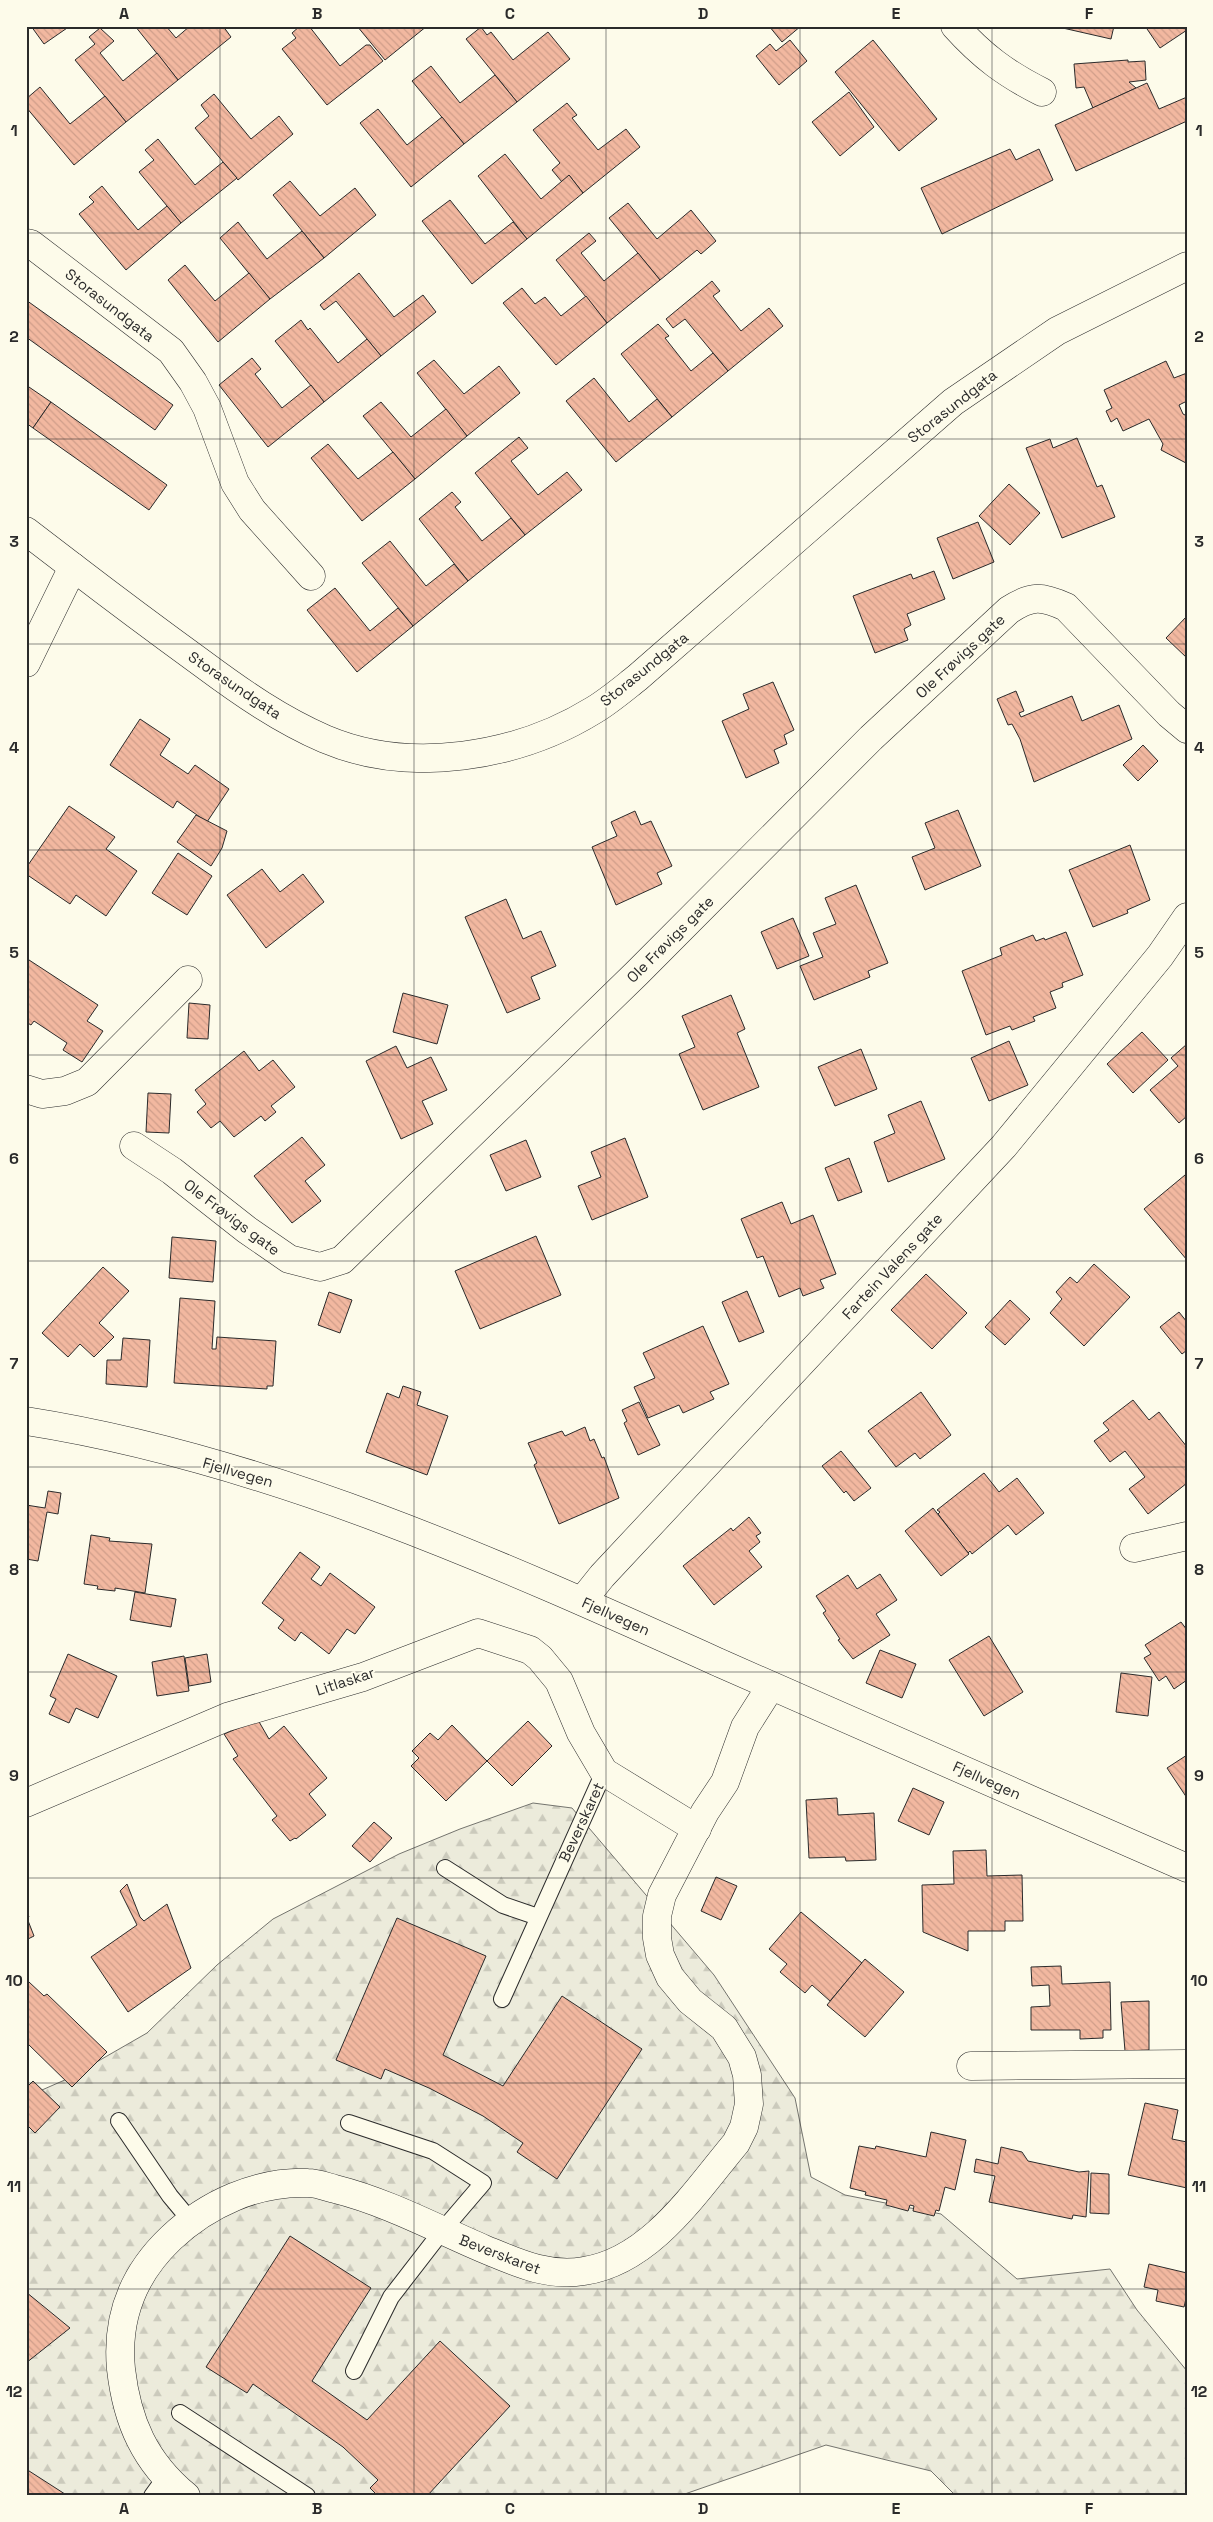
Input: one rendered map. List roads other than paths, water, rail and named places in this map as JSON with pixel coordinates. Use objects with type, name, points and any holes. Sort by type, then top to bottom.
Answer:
[{"type":"street","points":[[955,26],[980,53],[1012,77],[1042,92]]},
{"type":"street","name":"Storasundgata","points":[[26,243],[31,244],[171,351],[193,382],[206,408],[235,483],[252,510],[311,576]]},
{"type":"street","name":"Storasundgata","points":[[26,531],[265,709],[327,740],[388,756],[450,758],[506,748],[558,728],[594,710],[637,678],[953,402],[1057,331],[1187,266]]},
{"type":"street","points":[[26,662],[73,567]]},
{"type":"street","name":"Ole Frøvigs gate","points":[[134,1146],[172,1171],[247,1230],[288,1259],[320,1267],[342,1260],[636,973],[871,738],[1002,617],[1025,599],[1047,598],[1066,607],[1169,714],[1187,729]]},
{"type":"street","name":"Fartein Valens gate","points":[[582,1601],[602,1576],[1004,1146],[1160,956],[1187,917]]},
{"type":"street","points":[[26,1089],[42,1094],[64,1092],[87,1082],[188,980]]},
{"type":"street","name":"Fjellvegen","points":[[26,1421],[141,1443],[311,1493],[582,1601],[1187,1868]]},
{"type":"street","points":[[1134,1548],[1187,1536]]},
{"type":"street","name":"Litlaskar","points":[[26,1803],[227,1717],[363,1676],[478,1633],[530,1650],[550,1669],[559,1681],[588,1746],[604,1772]]},
{"type":"street","name":"Beverskaret","points":[[186,2496],[159,2487],[132,2418],[123,2386],[119,2352],[121,2323],[133,2289],[148,2264],[190,2220],[229,2199],[268,2185],[310,2183],[364,2196],[527,2267],[562,2274],[601,2268],[625,2257],[663,2229],[736,2143],[744,2126],[749,2104],[747,2075],[742,2057],[724,2028],[690,2001],[670,1977],[660,1955],[657,1938],[657,1916],[662,1895],[705,1812],[725,1782],[745,1727],[771,1686]]},
{"type":"street","name":"Beverskaret","points":[[604,1772],[697,1829]]},
{"type":"street","points":[[971,2066],[1187,2064]]},
{"type":"lane","name":"Beverskaret","points":[[502,1999],[604,1772]]},
{"type":"lane","points":[[445,1868],[503,1905],[538,1917]]},
{"type":"lane","points":[[119,2121],[170,2196],[190,2220]]},
{"type":"lane","points":[[349,2123],[433,2151],[483,2183],[442,2230],[391,2297],[354,2371]]},
{"type":"lane","points":[[180,2413],[307,2496]]}]
